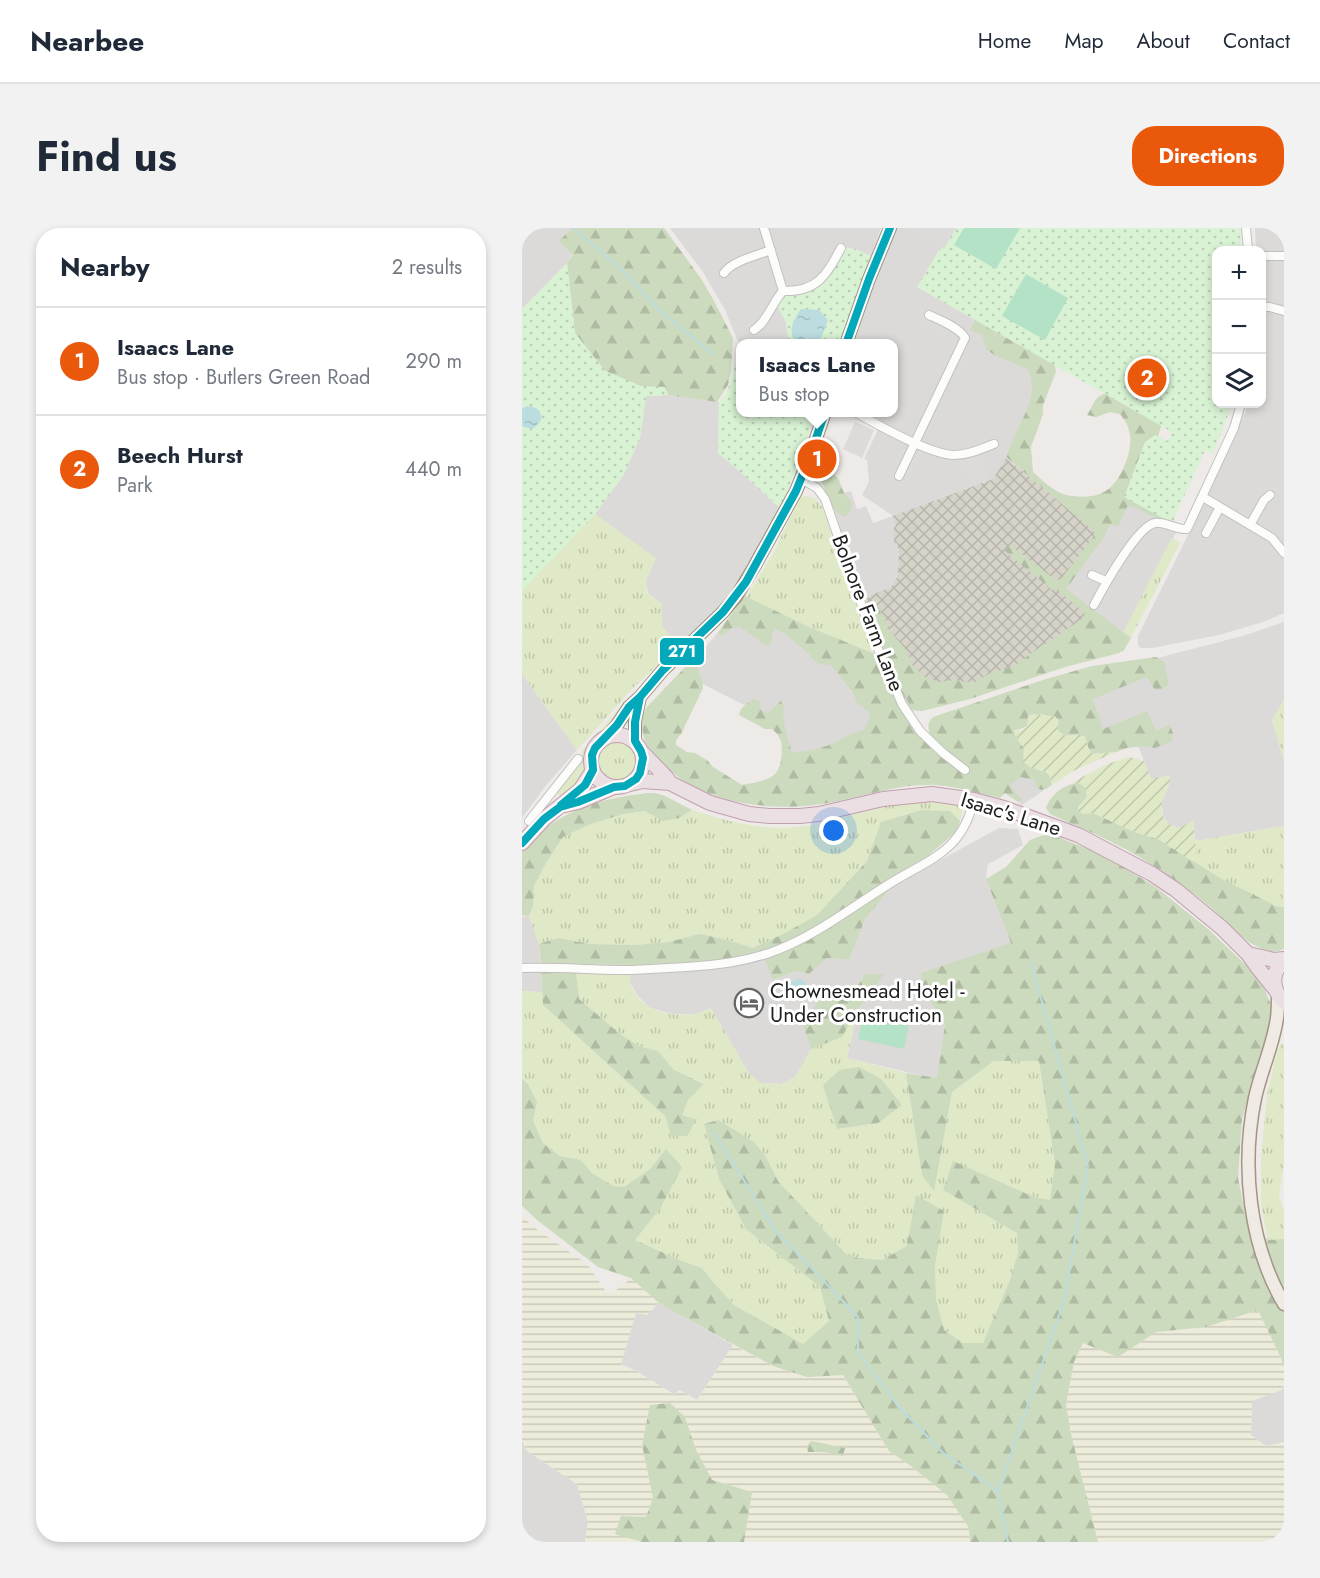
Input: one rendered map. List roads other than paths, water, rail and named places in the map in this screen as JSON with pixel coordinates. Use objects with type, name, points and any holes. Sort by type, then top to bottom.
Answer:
[{"type":"highway","points":[[522,843],[544,819],[585,785],[593,770],[592,755],[595,748],[606,738],[621,735],[638,746],[643,758],[640,773],[630,784],[614,787],[560,807]]},
{"type":"highway","name":"Isaac's Lane","points":[[638,746],[670,783]]},
{"type":"highway","points":[[593,770],[601,781],[614,787]]},
{"type":"highway","name":"Isaac's Lane","points":[[630,784],[643,781],[670,783],[710,803],[749,814],[770,816],[819,814],[883,799],[932,794],[974,800],[1036,819],[1078,835],[1152,874],[1198,907],[1248,954],[1279,995]]},
{"type":"highway","points":[[1248,954],[1284,960]]},
{"type":"highway","points":[[1279,995],[1274,979],[1276,971],[1284,960]]},
{"type":"main road","points":[[848,339],[890,228]]},
{"type":"main road","points":[[606,738],[629,707],[663,670],[736,597],[801,479],[823,417]]},
{"type":"main road","points":[[638,746],[635,722],[640,697]]},
{"type":"main road","points":[[1279,995],[1273,1040],[1255,1099],[1249,1136],[1248,1171],[1251,1203],[1263,1261],[1284,1304]]},
{"type":"main road","points":[[1273,1040],[1284,1026]]},
{"type":"street","points":[[764,228],[783,291]]},
{"type":"street","points":[[1246,228],[1248,246]]},
{"type":"street","points":[[754,330],[758,328],[783,291],[804,289],[815,285],[831,267],[841,248]]},
{"type":"street","points":[[724,273],[737,263],[771,250]]},
{"type":"street","points":[[1266,256],[1284,256]]},
{"type":"street","points":[[1266,307],[1284,311]]},
{"type":"street","points":[[899,476],[964,338],[963,334],[949,324],[929,315]]},
{"type":"street","points":[[1094,605],[1106,581],[1139,534],[1149,525],[1157,522],[1187,529],[1234,428],[1240,408]]},
{"type":"street","points":[[819,429],[828,417]]},
{"type":"street","points":[[865,417],[946,455],[968,454],[994,444]]},
{"type":"street","name":"Bolnore Farm Lane","points":[[801,479],[817,488],[825,499],[873,635],[903,704],[920,731],[942,753],[965,770]]},
{"type":"street","points":[[1250,525],[1264,500],[1270,495]]},
{"type":"street","points":[[1203,497],[1272,538],[1284,553]]},
{"type":"street","points":[[1206,533],[1220,507]]},
{"type":"street","points":[[1092,575],[1106,581]]},
{"type":"street","points":[[529,821],[578,759]]},
{"type":"street","points":[[551,793],[560,807]]},
{"type":"street","points":[[522,968],[630,970],[721,964],[773,952],[836,920],[887,885],[935,858],[958,838],[969,818],[974,800]]},
{"type":"water","points":[[801,309],[819,310],[828,320],[821,338],[794,339],[792,325]]},
{"type":"water","points":[[527,406],[537,409],[541,415],[539,423],[531,429],[522,426],[522,409]]},
{"type":"water","points":[[800,978],[805,982],[805,986],[786,990],[784,988],[785,985]]},
{"type":"waterway","points":[[573,228],[619,267],[659,310],[713,354]]},
{"type":"waterway","points":[[1008,1542],[998,1491],[1064,1301],[1088,1166],[1031,963]]},
{"type":"waterway","points":[[713,1131],[775,1230],[858,1317],[858,1352],[899,1407],[943,1453],[998,1491]]},
{"type":"place","name":"Beech Hurst","points":[[1147,378]]},
{"type":"place","name":"Isaacs Lane","points":[[817,459]]},
{"type":"place","name":"Chownesmead Hotel - Under Construction","points":[[749,1003]]}]
